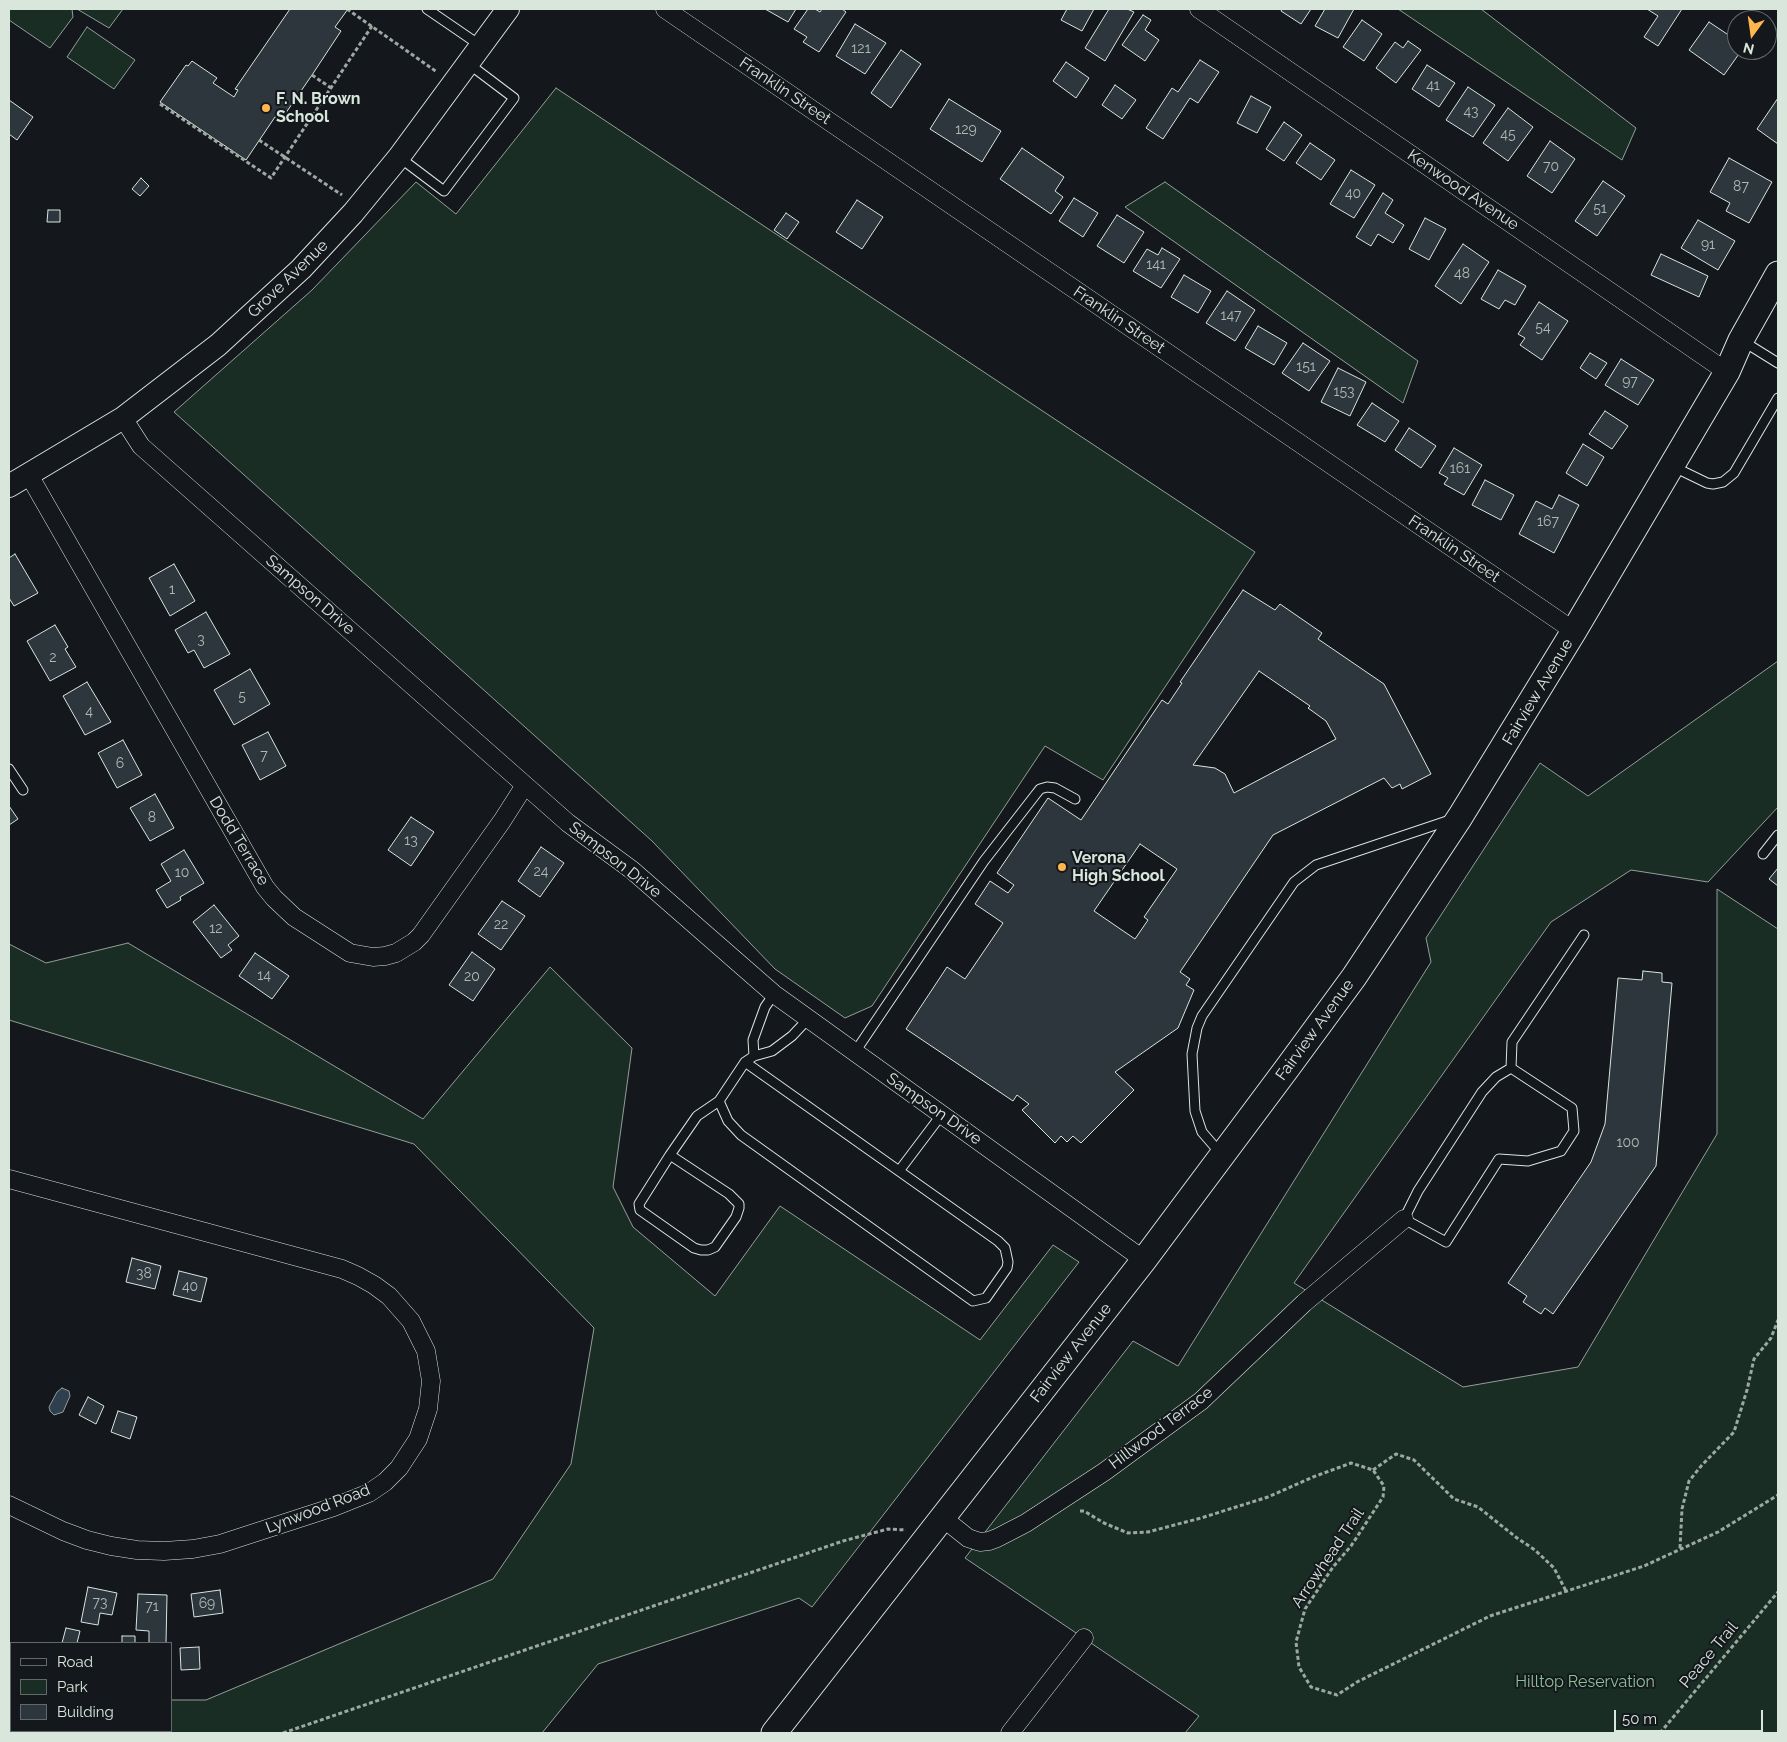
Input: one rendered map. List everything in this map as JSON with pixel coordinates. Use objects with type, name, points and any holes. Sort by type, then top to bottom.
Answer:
[{"type":"main road","name":"Fairview Avenue","points":[[774,1733],[1144,1260],[1354,977],[1460,817],[1574,632],[1727,372],[1741,340],[1778,274]]},
{"type":"street","name":"Grove Avenue","points":[[16,479],[123,418],[218,344],[301,269],[359,206],[399,157],[508,9]]},
{"type":"street","name":"Franklin Street","points":[[665,9],[1574,632]]},
{"type":"street","name":"Kenwood Avenue","points":[[1199,9],[1727,372]]},
{"type":"street","points":[[1762,9],[1778,20]]},
{"type":"street","name":"Sampson Drive","points":[[123,418],[141,446],[568,823],[632,870],[774,994],[1144,1260]]},
{"type":"street","name":"Dodd Terrace","points":[[16,479],[265,887],[294,917],[350,953],[373,957],[385,956],[396,953],[414,942],[421,935],[502,821],[525,785]]},
{"type":"street","name":"Lynwood Road","points":[[9,1180],[342,1269],[358,1276],[389,1296],[411,1321],[426,1351],[431,1381],[428,1409],[418,1439],[399,1468],[385,1482],[369,1493],[334,1507],[220,1544],[193,1549],[164,1551],[111,1546],[63,1532],[9,1505]]},
{"type":"street","name":"Hillwood Terrace","points":[[937,1525],[980,1542],[989,1542],[1026,1523],[1104,1472],[1201,1401],[1304,1303],[1404,1220]]},
{"type":"street","points":[[1010,1733],[1084,1638]]},
{"type":"lane","points":[[399,157],[444,191],[514,98],[475,55],[427,9]]},
{"type":"lane","points":[[1741,340],[1778,362]]},
{"type":"lane","points":[[1672,466],[1706,483],[1723,482],[1734,473],[1778,398]]},
{"type":"lane","points":[[9,769],[23,790]]},
{"type":"lane","points":[[855,1052],[984,861],[1040,789],[1047,787],[1055,788],[1075,800]]},
{"type":"lane","points":[[1223,1156],[1208,1141],[1198,1122],[1195,1111],[1191,1066],[1193,1042],[1202,1016],[1294,882],[1316,865],[1460,817]]},
{"type":"lane","points":[[1763,854],[1778,835]]},
{"type":"lane","points":[[1511,1068],[1512,1042],[1584,935]]},
{"type":"lane","points":[[754,1056],[753,1040],[766,1007],[774,994]]},
{"type":"lane","points":[[670,1155],[729,1194],[739,1204],[736,1217],[715,1246],[708,1250],[694,1248],[640,1210],[639,1204],[670,1155],[697,1116],[719,1101],[744,1062],[754,1056],[772,1052],[783,1044],[808,1019]]},
{"type":"lane","points":[[719,1101],[728,1121],[741,1135],[973,1301],[986,1298],[1007,1268],[1008,1262],[1005,1248],[998,1241],[744,1062]]},
{"type":"lane","points":[[1511,1068],[1572,1108],[1574,1131],[1562,1151],[1528,1161],[1499,1159],[1446,1242],[1404,1220],[1418,1192],[1482,1092],[1496,1077],[1511,1068]]},
{"type":"lane","points":[[899,1171],[942,1114]]},
{"type":"path","points":[[348,9],[454,84]]},
{"type":"path","points":[[160,104],[271,178],[372,26]]},
{"type":"path","points":[[312,75],[331,88]]},
{"type":"path","points":[[259,140],[359,206]]},
{"type":"path","points":[[1680,1549],[1682,1509],[1689,1481],[1734,1432],[1754,1359],[1771,1338],[1778,1320]]},
{"type":"path","points":[[1076,1512],[1084,1510],[1104,1523],[1128,1533],[1148,1532],[1268,1497],[1351,1463],[1373,1470],[1396,1454],[1414,1460],[1454,1499],[1478,1507],[1535,1550],[1554,1568],[1566,1591]]},
{"type":"path","name":"Arrowhead Trail","points":[[1373,1470],[1384,1486],[1383,1497],[1351,1546],[1333,1567],[1305,1609],[1296,1642],[1300,1667],[1311,1686],[1337,1695],[1357,1682],[1490,1616],[1644,1566],[1718,1532],[1778,1495]]},
{"type":"path","points":[[283,1733],[843,1541],[888,1529],[937,1525]]},
{"type":"path","name":"Peace Trail","points":[[1660,1733],[1778,1592]]},
{"type":"green space","points":[[9,9],[72,9],[73,17],[50,48],[9,20]]},
{"type":"green space","points":[[77,9],[123,9],[109,28]]},
{"type":"green space","points":[[1398,9],[1481,9],[1636,128],[1622,160]]},
{"type":"green space","points":[[87,27],[135,60],[114,89],[67,57]]},
{"type":"green space","points":[[556,88],[1255,552],[1103,780],[1045,746],[872,1006],[845,1018],[775,969],[652,841],[174,412],[312,290],[416,182],[456,214]]},
{"type":"green space","points":[[1165,182],[1418,361],[1403,403],[1125,207]]},
{"type":"green space","name":"Hilltop Reservation","points":[[1778,661],[1778,807],[1708,882],[1631,870],[1551,922],[1294,1283],[1463,1387],[1578,1367],[1717,1134],[1717,889],[1778,929],[1778,1733],[1185,1733],[1199,1716],[965,1558],[1133,1341],[1178,1366],[1431,962],[1426,938],[1540,763],[1588,796]]},
{"type":"green space","points":[[128,943],[423,1119],[550,967],[632,1048],[613,1187],[633,1227],[715,1296],[780,1206],[980,1340],[1053,1245],[1079,1262],[812,1607],[799,1598],[598,1664],[542,1733],[9,1733],[9,1697],[10,1732],[172,1732],[172,1700],[206,1700],[493,1579],[571,1464],[594,1328],[414,1144],[9,1020],[9,944],[46,963]]},
{"type":"water","points":[[62,1388],[69,1391],[70,1396],[63,1412],[54,1415],[49,1407],[57,1392]]},
{"type":"building","points":[[290,9],[348,9],[335,27],[341,31],[312,75],[281,120],[275,117],[246,160],[160,102],[186,65],[188,66],[192,61],[217,78],[213,83],[234,97],[238,90],[235,89]]},
{"type":"building","points":[[765,9],[796,9],[788,22]]},
{"type":"building","points":[[808,9],[815,9],[820,12],[822,9],[842,9],[846,12],[819,52],[803,42],[807,37],[794,29]]},
{"type":"building","points":[[1067,9],[1094,9],[1082,31],[1061,20]]},
{"type":"building","points":[[1109,9],[1127,9],[1134,12],[1105,61],[1085,48]]},
{"type":"building","points":[[1282,9],[1311,9],[1301,24],[1281,11]]},
{"type":"building","points":[[1325,9],[1354,9],[1338,38],[1315,26]]},
{"type":"building","points":[[1647,9],[1682,9],[1658,46],[1644,37],[1658,16]]},
{"type":"building","points":[[1143,15],[1151,20],[1145,30],[1159,40],[1145,61],[1122,45]]},
{"type":"building","points":[[1362,20],[1382,34],[1364,61],[1343,47]]},
{"type":"building","points":[[1709,22],[1727,34],[1727,60],[1735,60],[1724,75],[1689,50]]},
{"type":"building","points":[[855,24],[886,43],[865,74],[836,56]]},
{"type":"building","points":[[1408,41],[1421,50],[1396,83],[1376,68],[1395,42],[1403,48]]},
{"type":"building","points":[[901,50],[921,64],[891,108],[871,93]]},
{"type":"building","points":[[1200,60],[1219,72],[1198,103],[1190,98],[1163,139],[1146,128],[1172,88],[1178,92]]},
{"type":"building","points":[[1066,62],[1089,78],[1076,98],[1053,81]]},
{"type":"building","points":[[1427,65],[1455,83],[1439,107],[1412,89]]},
{"type":"building","points":[[1115,85],[1136,100],[1122,119],[1102,105]]},
{"type":"building","points":[[1468,87],[1495,105],[1473,137],[1446,120]]},
{"type":"building","points":[[1251,96],[1271,107],[1257,133],[1237,123]]},
{"type":"building","points":[[1778,98],[1778,144],[1757,129]]},
{"type":"building","points":[[949,99],[1001,131],[982,162],[930,129]]},
{"type":"building","points":[[9,100],[33,117],[17,140],[9,134]]},
{"type":"building","points":[[1508,108],[1533,127],[1508,161],[1483,143]]},
{"type":"building","points":[[1284,122],[1302,135],[1284,161],[1266,149]]},
{"type":"building","points":[[1550,141],[1575,159],[1552,193],[1527,176]]},
{"type":"building","points":[[1310,143],[1335,160],[1321,180],[1296,163]]},
{"type":"building","points":[[1022,148],[1064,177],[1055,191],[1063,197],[1051,214],[1000,179]]},
{"type":"building","points":[[1729,158],[1772,182],[1749,223],[1726,211],[1730,203],[1710,192]]},
{"type":"building","points":[[1351,170],[1375,185],[1354,218],[1330,204]]},
{"type":"building","points":[[141,178],[149,186],[140,196],[132,189]]},
{"type":"building","points":[[1603,181],[1625,196],[1597,236],[1575,221]]},
{"type":"building","points":[[1383,193],[1393,200],[1385,213],[1404,225],[1393,243],[1378,234],[1371,246],[1356,237]]},
{"type":"building","points":[[1074,198],[1098,213],[1083,237],[1059,221]]},
{"type":"building","points":[[857,200],[883,217],[862,249],[836,232]]},
{"type":"building","points":[[48,210],[60,210],[60,222],[47,222]]},
{"type":"building","points":[[786,213],[799,222],[787,239],[774,230]]},
{"type":"building","points":[[1117,215],[1144,232],[1124,263],[1097,246]]},
{"type":"building","points":[[1425,218],[1446,229],[1429,260],[1409,249]]},
{"type":"building","points":[[1698,220],[1735,241],[1718,270],[1681,248]]},
{"type":"building","points":[[1463,244],[1489,262],[1461,304],[1435,286]]},
{"type":"building","points":[[1162,248],[1180,259],[1161,288],[1133,271],[1147,249],[1158,255]]},
{"type":"building","points":[[1661,254],[1708,276],[1699,297],[1651,275]]},
{"type":"building","points":[[1498,270],[1526,286],[1515,305],[1505,300],[1499,309],[1481,299]]},
{"type":"building","points":[[1184,275],[1211,291],[1198,313],[1171,297]]},
{"type":"building","points":[[1227,291],[1255,310],[1235,341],[1206,323]]},
{"type":"building","points":[[1539,302],[1568,321],[1542,360],[1520,345],[1525,338],[1518,334]]},
{"type":"building","points":[[1258,326],[1287,343],[1274,365],[1245,348]]},
{"type":"building","points":[[1303,343],[1330,361],[1309,391],[1282,373]]},
{"type":"building","points":[[1590,353],[1607,363],[1596,379],[1580,368]]},
{"type":"building","points":[[1621,359],[1654,380],[1638,405],[1605,385]]},
{"type":"building","points":[[1338,368],[1366,382],[1350,416],[1321,402]]},
{"type":"building","points":[[1372,403],[1399,421],[1385,442],[1357,425]]},
{"type":"building","points":[[1605,411],[1628,426],[1612,449],[1589,434]]},
{"type":"building","points":[[1409,428],[1436,446],[1421,468],[1395,450]]},
{"type":"building","points":[[1583,444],[1604,457],[1587,486],[1566,473]]},
{"type":"building","points":[[1454,448],[1482,465],[1464,495],[1444,484],[1448,478],[1439,473]]},
{"type":"building","points":[[1485,480],[1514,495],[1501,520],[1472,505]]},
{"type":"building","points":[[1559,495],[1579,505],[1554,553],[1519,534],[1536,501],[1552,509]]},
{"type":"building","points":[[15,554],[38,593],[14,606],[9,598],[9,558]]},
{"type":"building","points":[[174,564],[195,601],[170,616],[149,578]]},
{"type":"building","name":"Verona High School","points":[[1243,590],[1275,610],[1280,604],[1322,633],[1318,639],[1384,684],[1431,774],[1402,789],[1400,784],[1392,788],[1384,778],[1273,835],[1180,972],[1190,979],[1186,985],[1194,990],[1178,1028],[1115,1072],[1134,1090],[1081,1143],[1073,1136],[1067,1142],[1061,1136],[1055,1143],[1022,1110],[1029,1104],[1017,1095],[1013,1101],[906,1029],[947,967],[965,979],[1003,923],[975,904],[990,881],[1008,893],[1014,885],[997,873],[1048,798],[1081,820],[1162,700],[1168,704],[1182,683],[1180,682]],"holes":[[[1259,671],[1310,706],[1308,708],[1326,721],[1336,739],[1234,793],[1225,774],[1215,768],[1193,765]],[[1140,844],[1177,869],[1144,917],[1148,920],[1135,939],[1094,911]]]},
{"type":"building","points":[[206,612],[230,654],[204,668],[194,650],[188,653],[175,630]]},
{"type":"building","points":[[55,625],[68,647],[65,649],[76,667],[50,681],[27,641]]},
{"type":"building","points":[[250,669],[270,704],[234,725],[214,690]]},
{"type":"building","points":[[87,682],[111,722],[85,735],[63,696]]},
{"type":"building","points":[[268,732],[286,766],[260,780],[242,745]]},
{"type":"building","points":[[123,740],[142,775],[117,788],[98,753]]},
{"type":"building","points":[[155,794],[174,828],[150,841],[130,808]]},
{"type":"building","points":[[9,806],[18,819],[9,825]]},
{"type":"building","points":[[411,817],[434,832],[411,866],[388,850]]},
{"type":"building","points":[[541,847],[564,863],[540,897],[518,881]]},
{"type":"building","points":[[184,850],[204,883],[180,897],[181,900],[167,908],[156,890],[171,881],[161,864]]},
{"type":"building","points":[[1778,868],[1778,886],[1769,879]]},
{"type":"building","points":[[502,901],[525,916],[501,950],[478,934]]},
{"type":"building","points":[[214,905],[239,936],[228,945],[232,950],[221,958],[193,922]]},
{"type":"building","points":[[472,952],[495,969],[473,1001],[449,985]]},
{"type":"building","points":[[255,953],[289,976],[272,999],[239,976]]},
{"type":"building","points":[[1643,971],[1662,973],[1662,982],[1672,983],[1656,1166],[1553,1314],[1545,1308],[1541,1314],[1523,1302],[1527,1296],[1508,1283],[1591,1162],[1605,1124],[1618,978],[1642,980]]},
{"type":"building","points":[[132,1258],[161,1266],[155,1289],[126,1282]]},
{"type":"building","points":[[179,1271],[207,1278],[201,1302],[173,1295]]},
{"type":"building","points":[[88,1397],[104,1406],[96,1424],[79,1415]]},
{"type":"building","points":[[118,1411],[137,1417],[130,1439],[111,1432]]},
{"type":"building","points":[[88,1587],[117,1593],[112,1615],[100,1613],[98,1625],[81,1622]]},
{"type":"building","points":[[220,1590],[223,1613],[194,1617],[191,1594]]},
{"type":"building","points":[[138,1594],[167,1595],[166,1642],[149,1642],[149,1631],[136,1630]]},
{"type":"building","points":[[66,1628],[80,1631],[77,1642],[62,1642]]},
{"type":"building","points":[[122,1636],[135,1636],[135,1642],[122,1642]]},
{"type":"building","points":[[199,1647],[200,1669],[181,1670],[180,1648]]},
{"type":"place","name":"F. N. Brown School","points":[[266,108]]},
{"type":"place","name":"Verona High School","points":[[1062,867]]}]
